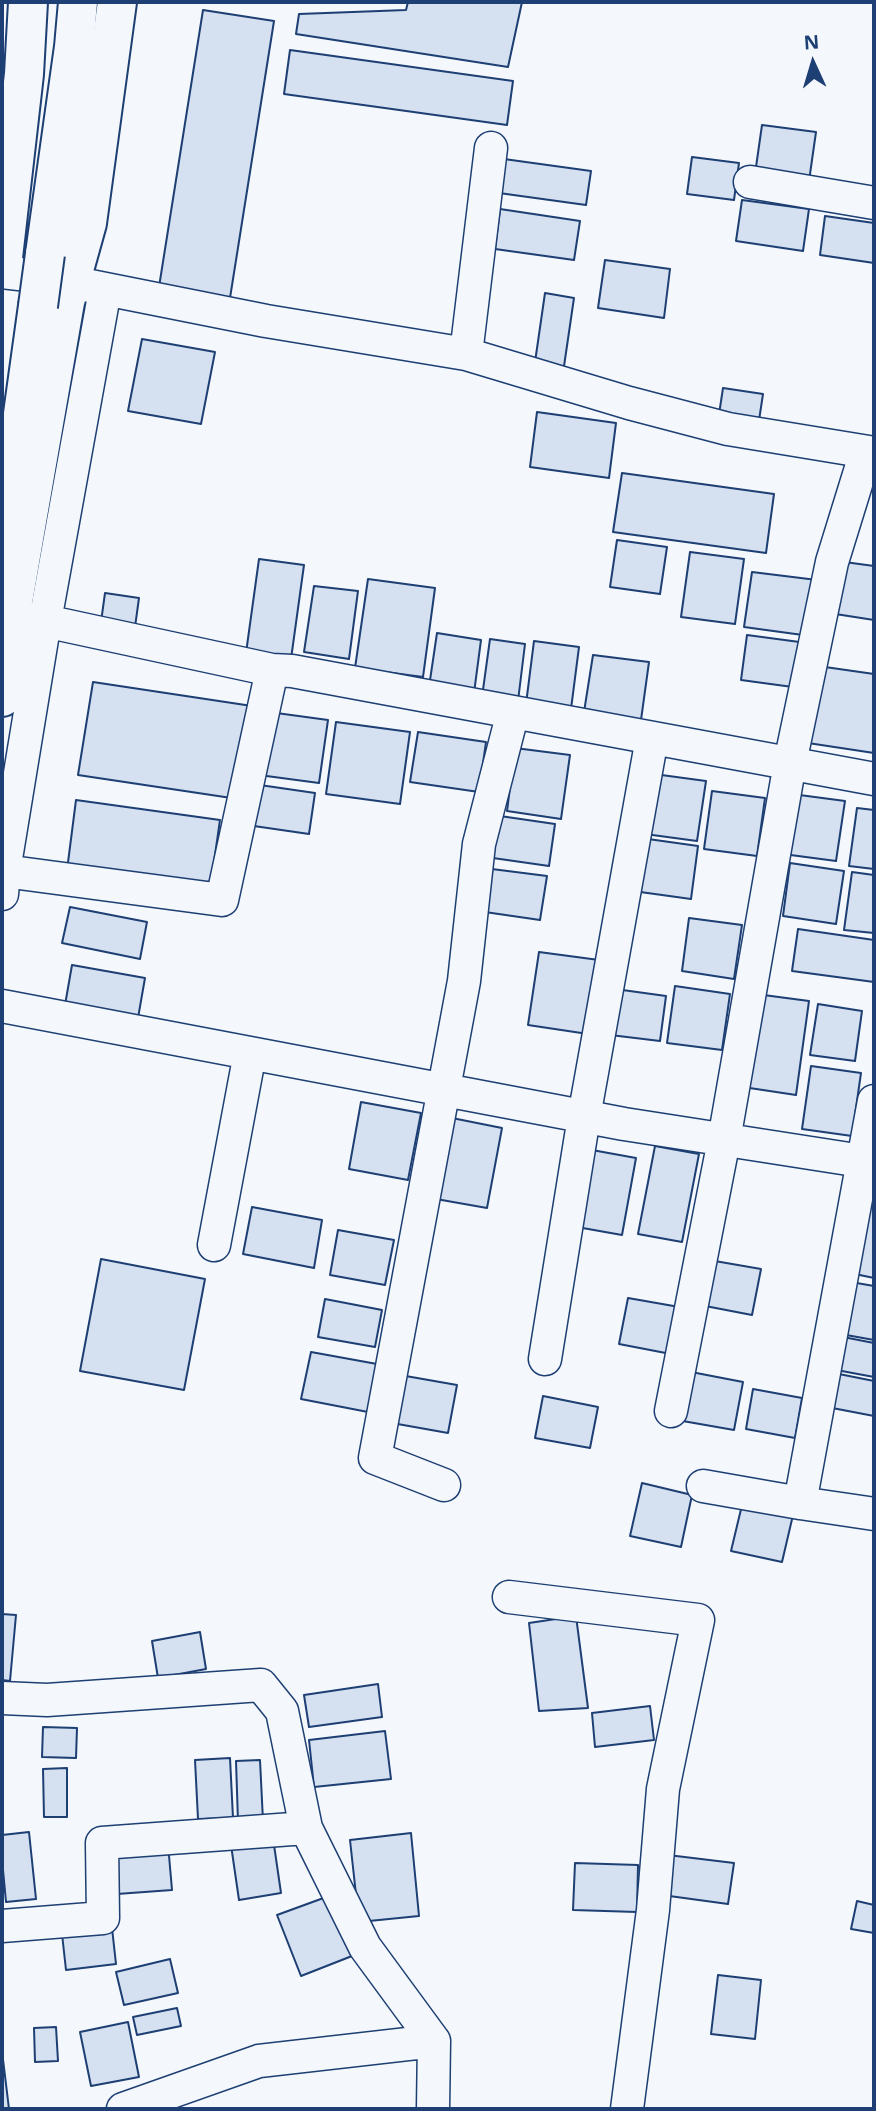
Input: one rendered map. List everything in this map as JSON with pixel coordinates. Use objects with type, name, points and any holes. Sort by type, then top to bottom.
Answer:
[{"type":"highway","points":[[3,260],[24,74],[28,2]]},
{"type":"highway","points":[[2,565],[78,2]]},
{"type":"highway","points":[[2,697],[19,620],[65,302],[88,286],[87,223],[117,2]]},
{"type":"street","points":[[466,354],[491,148]]},
{"type":"street","points":[[750,182],[874,203]]},
{"type":"street","points":[[3,260],[45,277],[88,286],[266,321],[466,354],[728,429],[870,452],[832,562],[790,763],[724,1140],[671,1411]]},
{"type":"street","points":[[272,670],[222,900],[3,883],[19,620],[272,670],[292,671],[874,779]]},
{"type":"street","points":[[444,1485],[375,1458],[464,981],[479,844],[513,712]]},
{"type":"street","points":[[545,1359],[584,1116],[652,738]]},
{"type":"street","points":[[2,1006],[584,1116],[869,1163]]},
{"type":"street","points":[[214,1245],[250,1054]]},
{"type":"street","points":[[800,1503],[869,1163],[874,1101]]},
{"type":"street","points":[[703,1486],[874,1514]]},
{"type":"street","points":[[509,1597],[698,1620],[663,1789],[653,1910],[627,2109]]},
{"type":"street","points":[[2,1698],[47,1700],[261,1685],[282,1711],[306,1828],[365,1947],[434,2041],[433,2109]]},
{"type":"street","points":[[2,1927],[103,1918],[102,1843],[306,1828]]},
{"type":"street","points":[[123,2109],[161,2103],[259,2061],[434,2041]]},
{"type":"building","points":[[408,2],[522,2],[508,67],[296,34],[299,14],[406,10]]},
{"type":"building","points":[[203,10],[274,21],[230,298],[159,287]]},
{"type":"building","points":[[290,50],[513,81],[507,125],[284,94]]},
{"type":"building","points":[[762,125],[816,132],[808,188],[754,181]]},
{"type":"building","points":[[692,157],[739,163],[734,200],[687,194]]},
{"type":"building","points":[[504,159],[591,171],[586,205],[499,193]]},
{"type":"building","points":[[742,200],[809,209],[803,251],[736,241]]},
{"type":"building","points":[[500,209],[580,221],[574,260],[495,249]]},
{"type":"building","points":[[825,216],[874,223],[874,263],[820,255]]},
{"type":"building","points":[[605,260],[670,269],[664,318],[598,308]]},
{"type":"building","points":[[545,293],[574,298],[563,373],[534,369]]},
{"type":"building","points":[[142,339],[215,352],[201,424],[128,411]]},
{"type":"building","points":[[723,388],[763,394],[758,427],[718,421]]},
{"type":"building","points":[[537,412],[616,423],[609,478],[530,467]]},
{"type":"building","points":[[622,473],[774,494],[766,553],[613,532]]},
{"type":"building","points":[[617,540],[667,547],[660,594],[610,587]]},
{"type":"building","points":[[690,552],[744,559],[735,624],[681,617]]},
{"type":"building","points":[[259,559],[304,565],[291,659],[246,653]]},
{"type":"building","points":[[837,561],[874,566],[874,620],[829,613]]},
{"type":"building","points":[[752,572],[817,580],[810,636],[744,627]]},
{"type":"building","points":[[368,579],[435,588],[423,677],[355,668]]},
{"type":"building","points":[[314,586],[358,591],[349,659],[304,652]]},
{"type":"building","points":[[105,593],[139,598],[135,627],[101,622]]},
{"type":"building","points":[[437,633],[481,640],[474,693],[429,687]]},
{"type":"building","points":[[747,635],[807,643],[800,688],[741,680]]},
{"type":"building","points":[[490,639],[525,644],[518,701],[482,697]]},
{"type":"building","points":[[534,641],[579,647],[571,709],[526,704]]},
{"type":"building","points":[[593,655],[649,662],[641,720],[584,712]]},
{"type":"building","points":[[818,666],[874,674],[874,753],[808,743]]},
{"type":"building","points":[[93,682],[252,706],[238,799],[78,775]]},
{"type":"building","points":[[269,712],[328,720],[319,783],[259,775]]},
{"type":"building","points":[[336,722],[410,732],[400,804],[326,794]]},
{"type":"building","points":[[418,732],[486,742],[479,792],[410,782]]},
{"type":"building","points":[[515,748],[570,755],[561,819],[507,811]]},
{"type":"building","points":[[654,774],[706,781],[697,841],[645,834]]},
{"type":"building","points":[[253,784],[315,793],[309,834],[247,825]]},
{"type":"building","points":[[712,791],[765,798],[757,856],[704,849]]},
{"type":"building","points":[[792,794],[845,801],[836,861],[783,854]]},
{"type":"building","points":[[76,800],[220,820],[209,897],[66,878]]},
{"type":"building","points":[[857,808],[874,810],[874,869],[849,866]]},
{"type":"building","points":[[500,816],[555,824],[549,866],[493,858]]},
{"type":"building","points":[[641,838],[698,846],[691,899],[633,891]]},
{"type":"building","points":[[790,863],[844,871],[836,924],[783,916]]},
{"type":"building","points":[[484,868],[547,876],[540,920],[478,911]]},
{"type":"building","points":[[852,872],[874,875],[874,933],[844,930]]},
{"type":"building","points":[[70,907],[147,922],[140,959],[62,943]]},
{"type":"building","points":[[689,918],[742,925],[734,979],[682,971]]},
{"type":"building","points":[[798,929],[874,940],[874,982],[792,971]]},
{"type":"building","points":[[539,952],[599,960],[588,1034],[528,1025]]},
{"type":"building","points":[[72,965],[145,978],[138,1018],[65,1005]]},
{"type":"building","points":[[675,986],[730,994],[722,1050],[667,1043]]},
{"type":"building","points":[[608,988],[666,996],[660,1041],[602,1034]]},
{"type":"building","points":[[756,994],[809,1001],[796,1095],[743,1087]]},
{"type":"building","points":[[818,1004],[862,1011],[855,1061],[810,1055]]},
{"type":"building","points":[[811,1066],[861,1073],[852,1136],[802,1129]]},
{"type":"building","points":[[361,1102],[421,1113],[408,1180],[349,1169]]},
{"type":"building","points":[[452,1118],[502,1128],[487,1208],[436,1199]]},
{"type":"building","points":[[655,1146],[699,1154],[682,1242],[638,1234]]},
{"type":"building","points":[[592,1150],[636,1158],[622,1235],[577,1227]]},
{"type":"building","points":[[868,1205],[874,1207],[874,1278],[855,1274]]},
{"type":"building","points":[[252,1207],[322,1220],[314,1268],[243,1254]]},
{"type":"building","points":[[338,1230],[394,1240],[385,1285],[330,1275]]},
{"type":"building","points":[[101,1259],[205,1279],[184,1390],[80,1371]]},
{"type":"building","points":[[709,1260],[761,1269],[752,1315],[700,1305]]},
{"type":"building","points":[[845,1281],[874,1286],[874,1340],[835,1333]]},
{"type":"building","points":[[628,1298],[685,1308],[676,1355],[619,1344]]},
{"type":"building","points":[[325,1299],[382,1310],[375,1347],[318,1337]]},
{"type":"building","points":[[838,1336],[874,1343],[874,1377],[831,1369]]},
{"type":"building","points":[[311,1352],[377,1364],[368,1412],[301,1399]]},
{"type":"building","points":[[686,1371],[743,1382],[734,1430],[677,1420]]},
{"type":"building","points":[[834,1373],[874,1381],[874,1416],[827,1407]]},
{"type":"building","points":[[400,1375],[457,1385],[448,1433],[392,1423]]},
{"type":"building","points":[[753,1389],[802,1398],[795,1438],[746,1429]]},
{"type":"building","points":[[543,1396],[598,1407],[590,1448],[535,1438]]},
{"type":"building","points":[[642,1483],[692,1495],[681,1547],[630,1536]]},
{"type":"building","points":[[742,1505],[793,1515],[782,1562],[731,1551]]},
{"type":"building","points":[[2,1614],[16,1615],[10,1681],[2,1680]]},
{"type":"building","points":[[576,1616],[588,1708],[539,1711],[529,1623]]},
{"type":"building","points":[[200,1632],[206,1669],[158,1678],[152,1641]]},
{"type":"building","points":[[378,1684],[382,1717],[309,1727],[304,1695]]},
{"type":"building","points":[[650,1706],[654,1740],[595,1747],[592,1713]]},
{"type":"building","points":[[43,1727],[77,1728],[76,1758],[42,1757]]},
{"type":"building","points":[[385,1731],[391,1779],[314,1787],[309,1740]]},
{"type":"building","points":[[230,1758],[233,1818],[198,1819],[195,1760]]},
{"type":"building","points":[[260,1760],[263,1821],[238,1822],[236,1761]]},
{"type":"building","points":[[67,1768],[67,1817],[44,1817],[43,1769]]},
{"type":"building","points":[[29,1832],[36,1899],[6,1902],[2,1835]]},
{"type":"building","points":[[411,1833],[419,1916],[359,1922],[350,1840]]},
{"type":"building","points":[[273,1838],[281,1893],[239,1900],[231,1845]]},
{"type":"building","points":[[168,1844],[172,1890],[117,1894],[113,1848]]},
{"type":"building","points":[[668,1855],[734,1863],[728,1904],[662,1895]]},
{"type":"building","points":[[575,1863],[638,1865],[637,1912],[573,1910]]},
{"type":"building","points":[[329,1896],[352,1956],[301,1976],[277,1915]]},
{"type":"building","points":[[857,1901],[874,1905],[874,1933],[851,1929]]},
{"type":"building","points":[[112,1928],[116,1964],[66,1970],[62,1934]]},
{"type":"building","points":[[170,1959],[178,1993],[124,2005],[116,1972]]},
{"type":"building","points":[[718,1975],[761,1980],[755,2039],[711,2034]]},
{"type":"building","points":[[177,2008],[181,2026],[137,2035],[133,2017]]},
{"type":"building","points":[[128,2022],[139,2077],[91,2086],[80,2032]]},
{"type":"building","points":[[56,2027],[58,2061],[35,2062],[34,2028]]},
{"type":"building","points":[[2,2051],[9,2109],[2,2109]]}]
